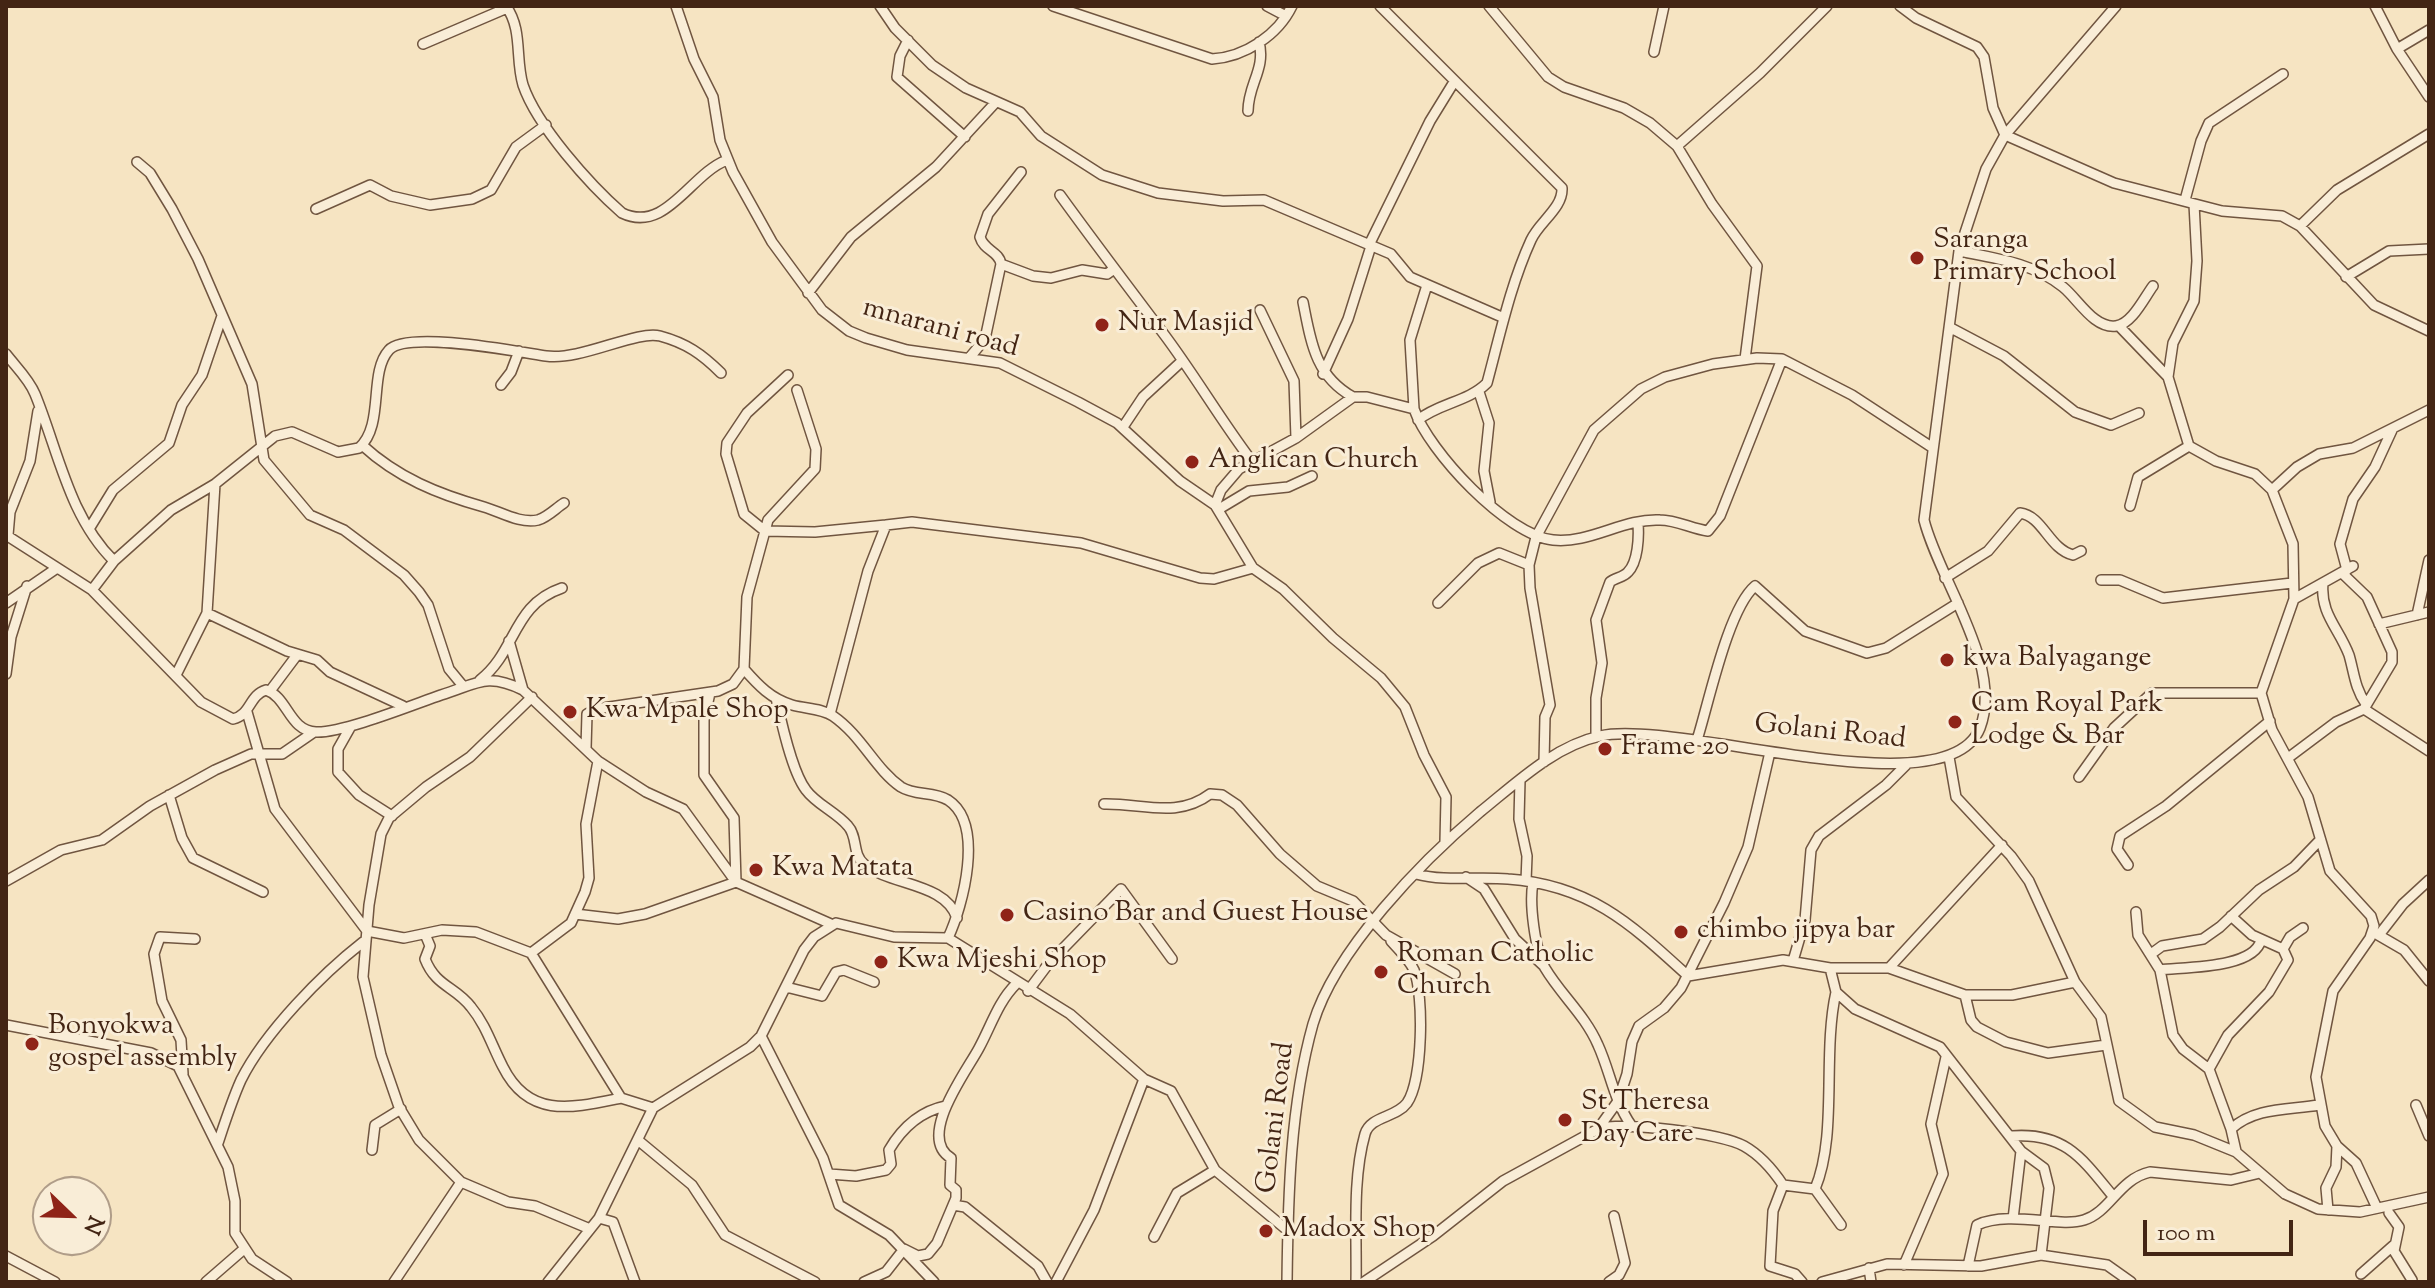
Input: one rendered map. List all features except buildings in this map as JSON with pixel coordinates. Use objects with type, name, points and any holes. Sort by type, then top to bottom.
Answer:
[{"type":"street","name":"mnarani road","points":[[676,6],[694,59],[713,97],[727,160],[772,242],[808,293],[837,323],[866,338],[907,350],[1000,363],[1123,427],[1180,481],[1217,507],[1253,568],[1283,589],[1333,638],[1381,678],[1405,707],[1424,755],[1446,797],[1445,842]]},
{"type":"street","points":[[880,6],[908,40],[940,71],[1020,112],[1049,143],[1113,180],[1158,193],[1223,201],[1264,200],[1391,254],[1410,277],[1504,318]]},
{"type":"street","points":[[1053,6],[1212,59],[1237,54],[1278,30],[1292,6]]},
{"type":"street","points":[[1267,6],[1286,16]]},
{"type":"street","points":[[1380,6],[1562,188],[1560,203],[1537,229],[1522,260],[1487,383],[1479,392],[1435,407],[1418,420]]},
{"type":"street","points":[[1489,6],[1548,77],[1564,87],[1624,108],[1650,123],[1677,146],[1712,204],[1757,266],[1745,359]]},
{"type":"street","points":[[1654,52],[1664,6]]},
{"type":"street","points":[[1677,146],[1760,73],[1827,6]]},
{"type":"street","points":[[1900,6],[1916,18],[1977,47],[1984,57],[1993,108],[2005,135],[2083,171],[2189,202],[2241,213],[2271,214],[2300,226],[2374,305],[2429,331]]},
{"type":"street","points":[[2116,6],[2005,135],[1986,169],[1959,251],[1924,520],[1932,553],[1958,603],[1982,670],[1984,707],[1980,728],[1970,745],[1949,757],[1956,797],[2002,845],[2029,881],[2075,982],[2101,1017],[2115,1094],[2136,1116],[2155,1127],[2194,1135],[2236,1152],[2297,1201],[2328,1210],[2360,1212],[2376,1206],[2403,1205],[2429,1197]]},
{"type":"street","points":[[2375,6],[2397,49],[2429,97]]},
{"type":"street","points":[[423,44],[507,7],[516,27],[522,80],[546,125],[607,200],[622,213],[638,220],[660,213],[709,169],[727,160]]},
{"type":"street","points":[[2397,49],[2429,30]]},
{"type":"street","points":[[908,40],[900,56],[897,77],[965,137]]},
{"type":"street","points":[[1248,111],[1250,89],[1263,64],[1259,42]]},
{"type":"street","points":[[2283,74],[2209,123],[2201,141],[2189,202],[2197,261],[2194,301],[2173,343],[2168,377],[2189,446],[2216,461],[2255,474],[2272,490],[2293,544],[2294,599],[2261,693],[2270,721],[2308,797],[2336,881],[2371,916],[2376,934],[2414,959],[2429,981]]},
{"type":"street","points":[[1323,374],[1344,331],[1370,246],[1430,121],[1454,82]]},
{"type":"street","points":[[808,293],[851,237],[936,167],[996,102]]},
{"type":"street","points":[[316,209],[370,185],[391,196],[430,205],[472,199],[491,190],[516,147],[546,125]]},
{"type":"street","points":[[2300,226],[2337,190],[2429,134]]},
{"type":"street","points":[[137,162],[150,173],[172,209],[252,384],[259,413],[260,448],[270,469],[310,515],[344,530],[404,575],[428,605],[449,669],[463,686]]},
{"type":"street","points":[[1021,172],[988,214],[980,237],[984,247],[996,255],[1001,264],[1025,274],[1051,278],[1082,270],[1107,274],[1114,269]]},
{"type":"street","points":[[1060,195],[1251,460]]},
{"type":"street","points":[[2346,277],[2389,251],[2429,249]]},
{"type":"street","points":[[1959,251],[2033,269],[2065,288],[2100,322],[2119,326],[2168,377]]},
{"type":"street","points":[[970,357],[985,339],[1001,264]]},
{"type":"street","points":[[1427,285],[1410,340],[1414,409],[1418,420],[1454,469],[1524,532],[1536,537],[1575,541],[1660,520],[1697,530],[1713,528],[1782,359]]},
{"type":"street","points":[[2119,326],[2153,286]]},
{"type":"street","points":[[1303,302],[1310,343],[1323,374],[1334,387],[1353,397],[1367,397],[1414,409]]},
{"type":"street","points":[[1260,310],[1294,381],[1296,438]]},
{"type":"street","points":[[89,529],[113,490],[169,443],[182,405],[202,375],[222,316]]},
{"type":"street","points":[[1951,328],[2004,356],[2075,412],[2111,425],[2139,413]]},
{"type":"street","points":[[92,590],[114,561],[171,510],[215,484],[275,436],[292,432],[338,452],[362,445],[370,434],[383,362],[394,347],[433,342],[556,358],[657,335],[695,348],[721,373]]},
{"type":"street","points":[[501,385],[511,372],[519,351]]},
{"type":"street","points":[[6,354],[29,383],[89,529],[114,561]]},
{"type":"street","points":[[1544,762],[1545,717],[1550,705],[1529,565],[1536,537],[1574,461],[1594,430],[1616,407],[1665,377],[1745,359],[1782,359],[1852,395],[1933,448]]},
{"type":"street","points":[[1123,427],[1143,397],[1182,361]]},
{"type":"street","points":[[788,375],[747,413],[727,443],[726,454],[744,514],[765,531],[815,532],[921,523],[1069,541],[1209,579],[1253,568]]},
{"type":"street","points":[[569,730],[587,714],[602,708],[710,693],[733,684],[744,669],[747,597],[765,531],[771,516],[815,469],[816,449],[797,390]]},
{"type":"street","points":[[1479,392],[1489,423],[1484,471],[1490,502]]},
{"type":"street","points":[[1217,507],[1228,480],[1251,460],[1296,438],[1353,397]]},
{"type":"street","points":[[39,410],[30,461],[10,512],[7,535],[92,590],[201,702],[222,716],[233,719],[247,712],[259,692],[270,691],[297,655]]},
{"type":"street","points":[[2272,490],[2297,467],[2319,454],[2353,448],[2429,410]]},
{"type":"street","points":[[2288,758],[2336,722],[2365,706],[2392,662],[2392,652],[2367,597],[2347,570],[2340,544],[2353,499],[2375,467],[2393,428]]},
{"type":"street","points":[[362,445],[390,469],[411,481],[463,503],[517,519],[540,520],[564,503]]},
{"type":"street","points":[[2130,506],[2138,477],[2189,446]]},
{"type":"street","points":[[1217,507],[1249,491],[1288,487],[1312,476]]},
{"type":"street","points":[[176,675],[207,613],[215,484]]},
{"type":"street","points":[[1945,578],[1988,551],[2020,513],[2034,520],[2064,553],[2073,555],[2081,551]]},
{"type":"street","points":[[1596,736],[1596,698],[1602,663],[1596,620],[1610,582],[1627,574],[1631,567],[1638,543],[1638,524]]},
{"type":"street","points":[[830,714],[864,585],[886,525]]},
{"type":"street","points":[[1438,603],[1488,557],[1499,553],[1529,565]]},
{"type":"street","points":[[2417,615],[2429,560]]},
{"type":"street","points":[[6,603],[57,568]]},
{"type":"street","points":[[2294,599],[2347,570]]},
{"type":"street","points":[[2101,580],[2120,580],[2163,598],[2292,583]]},
{"type":"street","points":[[2323,583],[2325,613],[2348,653],[2365,706],[2429,751]]},
{"type":"street","points":[[6,674],[11,637],[27,586]]},
{"type":"street","points":[[1697,740],[1731,626],[1741,601],[1755,586],[1805,631],[1867,653],[1886,648],[1958,603]]},
{"type":"street","points":[[480,680],[493,669],[518,623],[536,602],[562,588]]},
{"type":"street","points":[[2379,624],[2429,612]]},
{"type":"street","points":[[207,613],[297,655],[317,660],[330,672],[403,706]]},
{"type":"street","points":[[509,641],[523,690]]},
{"type":"street","points":[[744,669],[761,689],[776,698],[830,714],[864,743],[895,783],[907,791],[946,799],[956,807],[965,829],[968,877],[957,919],[948,938]]},
{"type":"street","points":[[6,881],[61,850],[102,840],[169,795],[215,770],[259,753],[282,754],[314,732],[351,725],[480,680],[494,679],[523,690],[532,697],[598,761],[646,792],[683,809],[736,882],[831,924],[845,923],[894,937],[948,938],[1016,984],[1070,1014],[1144,1079],[1171,1091],[1196,1141],[1215,1170],[1287,1230]]},
{"type":"street","points":[[270,691],[296,723],[314,732]]},
{"type":"street","points":[[710,693],[704,720],[704,775],[734,818],[736,882]]},
{"type":"street","points":[[2079,777],[2114,728],[2152,693],[2261,693]]},
{"type":"street","points":[[532,697],[470,757],[426,787],[392,816],[381,834],[365,936],[363,977],[381,1055],[401,1109],[419,1140],[461,1182],[508,1202],[535,1206],[590,1229]]},
{"type":"street","points":[[776,698],[780,725],[788,738],[792,761],[803,785],[847,825],[859,860],[877,872],[946,900],[957,919]]},
{"type":"street","points":[[247,712],[275,809],[365,936]]},
{"type":"street","points":[[586,748],[587,714]]},
{"type":"street","points":[[2128,865],[2117,849],[2120,836],[2166,806],[2270,721]]},
{"type":"street","points":[[351,725],[338,749],[338,772],[359,795],[392,816]]},
{"type":"street","name":"Golani Road","points":[[1287,1282],[1287,1230],[1299,1091],[1314,1022],[1332,981],[1373,923],[1445,842],[1520,780],[1544,762],[1596,736],[1643,732],[1770,752],[1906,765],[1949,757]]},
{"type":"street","points":[[1598,1129],[1618,1101],[1627,1074],[1632,1042],[1639,1026],[1664,1008],[1688,976],[1748,847],[1770,752]]},
{"type":"street","points":[[531,953],[563,931],[575,914],[589,878],[586,824],[598,761]]},
{"type":"street","points":[[1793,961],[1805,920],[1811,850],[1819,836],[1886,785],[1906,765]]},
{"type":"street","points":[[1520,780],[1519,819],[1527,856],[1530,904],[1544,966]]},
{"type":"street","points":[[1104,804],[1181,809],[1195,806],[1210,794],[1222,795],[1252,819],[1296,869],[1317,886],[1353,901],[1412,966],[1419,985],[1418,1073],[1408,1101],[1396,1114],[1374,1121],[1366,1129],[1359,1177],[1356,1282]]},
{"type":"street","points":[[169,795],[182,838],[193,858],[263,892]]},
{"type":"street","points":[[2151,954],[2162,946],[2203,939],[2259,890],[2294,867],[2320,840]]},
{"type":"street","points":[[1889,968],[2002,845]]},
{"type":"street","points":[[1416,874],[1438,879],[1466,877],[1530,882],[1569,890],[1597,902],[1642,932],[1688,976]]},
{"type":"street","points":[[1466,877],[1484,889],[1515,939],[1544,966],[1569,998],[1598,1044],[1618,1101],[1631,1125]]},
{"type":"street","points":[[2376,1206],[2356,1163],[2337,1146],[2325,1126],[2316,1077],[2333,991],[2376,934],[2429,880]]},
{"type":"street","points":[[575,914],[618,919],[645,914],[736,882]]},
{"type":"street","points":[[1028,991],[1049,963],[1121,889],[1172,959]]},
{"type":"street","points":[[2136,912],[2138,935],[2160,970],[2173,1035],[2183,1049],[2209,1069],[2236,1152]]},
{"type":"street","points":[[2209,1069],[2228,1035],[2269,992],[2284,969],[2288,955],[2283,949],[2261,940],[2231,916]]},
{"type":"street","points":[[548,1282],[599,1218],[653,1108],[712,1073],[761,1036],[804,950],[831,924]]},
{"type":"street","points":[[2283,949],[2290,937],[2303,928]]},
{"type":"street","points":[[218,1143],[242,1079],[259,1053],[300,1001],[365,936],[404,938],[442,930],[476,932],[531,953],[621,1098]]},
{"type":"street","points":[[425,934],[430,946],[425,959],[432,975],[471,1006],[519,1093],[538,1103],[560,1107],[621,1098],[653,1108]]},
{"type":"street","points":[[1386,935],[1455,974]]},
{"type":"street","points":[[183,1077],[181,1040],[163,1010],[154,954],[160,937],[195,939]]},
{"type":"street","points":[[2160,970],[2217,967],[2254,952],[2261,940]]},
{"type":"street","points":[[1688,976],[1793,961],[1830,968],[1889,968],[1965,995],[2012,995],[2075,982]]},
{"type":"street","points":[[1815,1189],[1826,1155],[1827,1065],[1836,992],[1830,968]]},
{"type":"street","points":[[786,987],[822,996],[836,972],[844,970],[874,982]]},
{"type":"street","points":[[904,1249],[918,1256],[928,1254],[937,1243],[956,1193],[950,1185],[951,1158],[942,1152],[939,1143],[946,1106],[997,1010],[1016,984]]},
{"type":"street","points":[[1836,992],[1867,1016],[1940,1047],[2021,1151],[2047,1173],[2041,1255]]},
{"type":"street","points":[[1965,995],[1971,1020],[1977,1027],[2006,1042],[2061,1053],[2106,1045]]},
{"type":"street","points":[[6,1025],[151,1053],[169,1060],[183,1077],[218,1143],[233,1184],[235,1233],[252,1259],[287,1282]]},
{"type":"street","points":[[761,1036],[829,1174],[841,1208],[889,1235],[934,1282]]},
{"type":"street","points":[[1904,1265],[1943,1174],[1931,1124],[1946,1057]]},
{"type":"street","points":[[1056,1282],[1094,1210],[1144,1079]]},
{"type":"street","points":[[2231,1129],[2248,1117],[2272,1110],[2319,1105]]},
{"type":"street","points":[[2416,1105],[2429,1136]]},
{"type":"street","points":[[829,1174],[856,1176],[886,1170],[891,1164],[889,1150],[905,1129],[926,1112],[946,1106]]},
{"type":"street","points":[[372,1150],[375,1125],[401,1109]]},
{"type":"street","points":[[1364,1282],[1433,1236],[1503,1181],[1598,1129],[1631,1125],[1744,1146],[1762,1159],[1783,1185],[1815,1189],[1841,1225]]},
{"type":"street","points":[[2012,1136],[2032,1135],[2063,1143],[2112,1195]]},
{"type":"street","points":[[639,1141],[692,1185],[725,1235],[815,1282]]},
{"type":"street","points":[[2328,1210],[2326,1188],[2336,1167],[2337,1146]]},
{"type":"street","points":[[2013,1219],[2021,1151]]},
{"type":"street","points":[[1154,1237],[1177,1193],[1215,1170]]},
{"type":"street","points":[[1968,1266],[1977,1225],[2045,1218],[2079,1222],[2092,1217],[2112,1195],[2138,1175],[2150,1172],[2231,1180],[2260,1173]]},
{"type":"street","points":[[394,1282],[461,1182]]},
{"type":"street","points":[[1783,1185],[1773,1211],[1770,1266],[1795,1274],[1802,1282]]},
{"type":"street","points":[[953,1205],[965,1207],[1038,1266],[1047,1282]]},
{"type":"street","points":[[2403,1205],[2395,1244],[2401,1266],[2412,1280]]},
{"type":"street","points":[[2389,1213],[2399,1227]]},
{"type":"street","points":[[1609,1282],[1619,1275],[1625,1263],[1614,1216]]},
{"type":"street","points":[[599,1218],[613,1222],[635,1282]]},
{"type":"street","points":[[2361,1274],[2395,1244]]},
{"type":"street","points":[[206,1282],[244,1249]]},
{"type":"street","points":[[864,1282],[886,1272],[904,1249]]},
{"type":"street","points":[[1822,1282],[1869,1268],[1968,1266],[2041,1255],[2107,1265],[2125,1280]]},
{"type":"street","points":[[8,1260],[55,1282]]},
{"type":"street","points":[[1869,1268],[1871,1282]]},
{"type":"place","name":"Saranga Primary School","points":[[1917,258]]},
{"type":"place","name":"Nur Masjid","points":[[1102,325]]},
{"type":"place","name":"Anglican Church","points":[[1192,462]]},
{"type":"place","name":"kwa Balyagange","points":[[1947,660]]},
{"type":"place","name":"Kwa Mpale Shop","points":[[570,712]]},
{"type":"place","name":"Cam Royal Park Lodge & Bar","points":[[1955,722]]},
{"type":"place","name":"Frame 20","points":[[1605,749]]},
{"type":"place","name":"Kwa Matata","points":[[756,870]]},
{"type":"place","name":"Casino Bar and Guest House","points":[[1007,915]]},
{"type":"place","name":"chimbo jipya bar","points":[[1681,932]]},
{"type":"place","name":"Kwa Mjeshi Shop","points":[[881,962]]},
{"type":"place","name":"Roman Catholic Church","points":[[1381,972]]},
{"type":"place","name":"Bonyokwa gospel assembly","points":[[32,1044]]},
{"type":"place","name":"St Theresa Day Care","points":[[1565,1120]]},
{"type":"place","name":"Madox Shop","points":[[1266,1231]]}]
